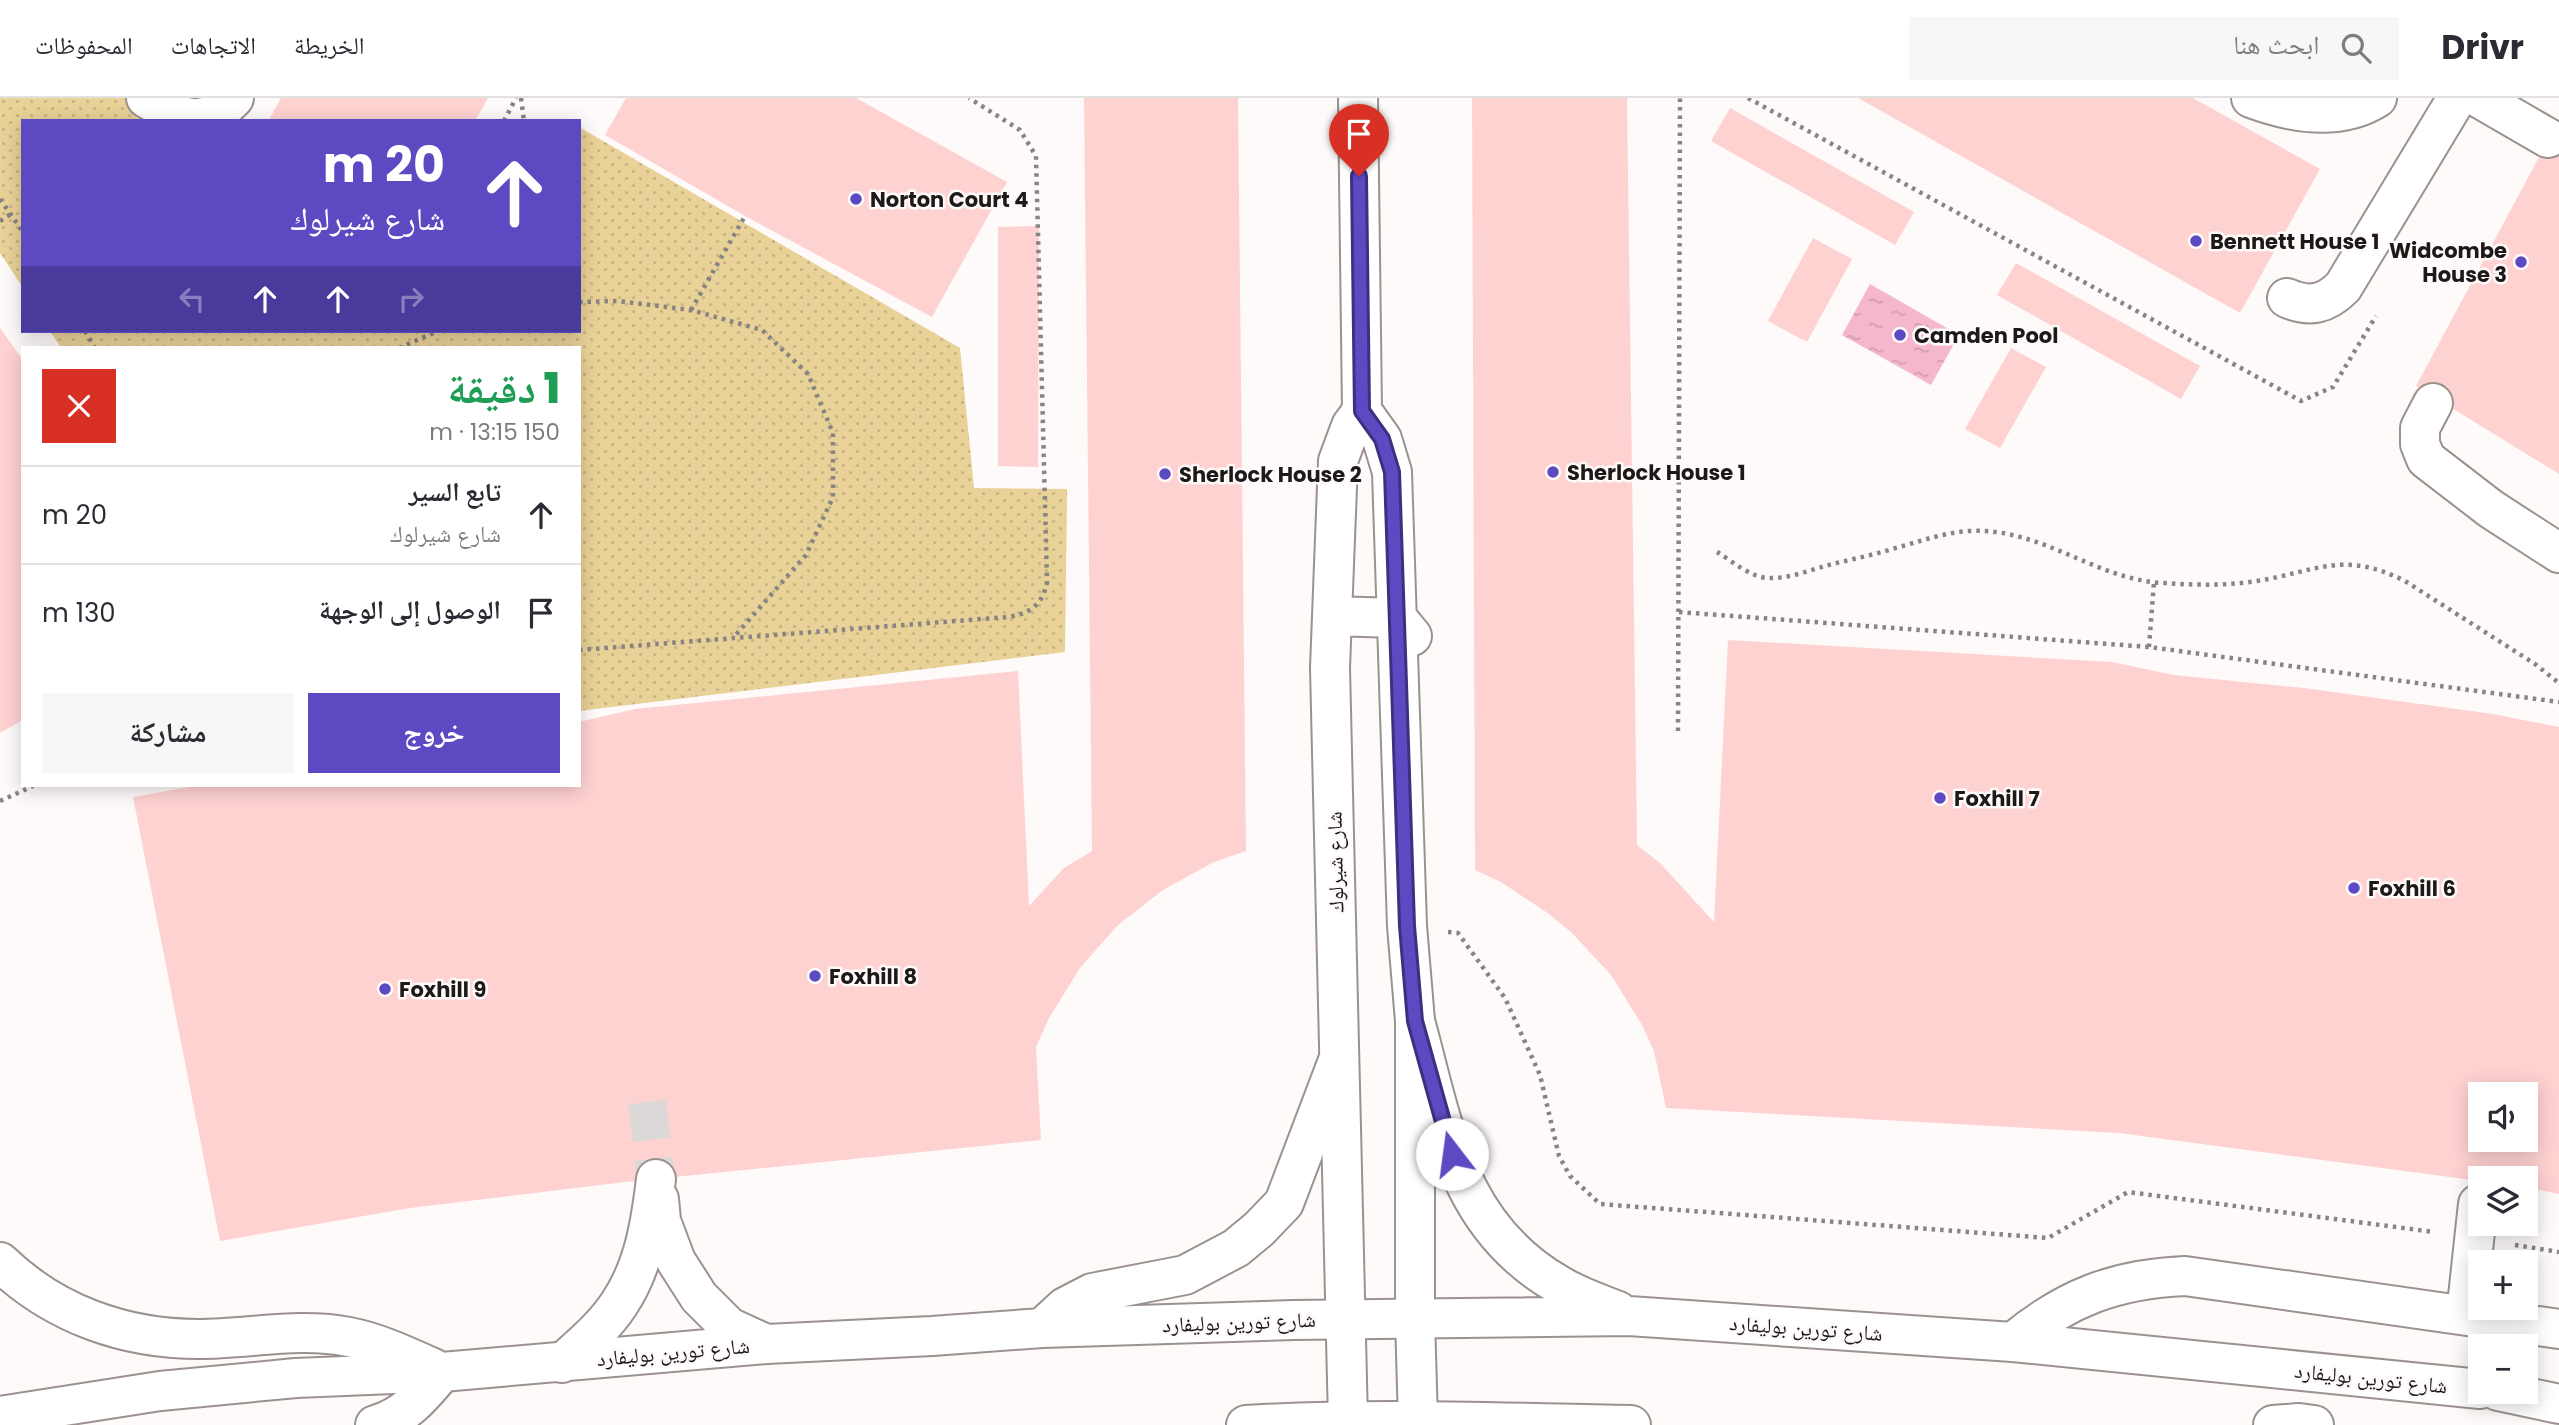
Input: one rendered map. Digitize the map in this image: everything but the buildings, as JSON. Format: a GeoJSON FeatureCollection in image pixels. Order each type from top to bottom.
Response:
{"type":"FeatureCollection","features":[{"type":"Feature","properties":{"kind":"main road"},"geometry":{"type":"LineString","coordinates":[[146,98],[187,119],[205,118],[221,111],[234,98]]}},
{"type":"Feature","properties":{"kind":"main road","name":"شارع شيرلوك"},"geometry":{"type":"LineString","coordinates":[[1348,1422],[1330,668],[1338,461],[1351,426],[1362,411],[1358,98]]}},
{"type":"Feature","properties":{"kind":"main road"},"geometry":{"type":"LineString","coordinates":[[2251,98],[2278,108],[2309,113],[2342,111],[2377,98]]}},
{"type":"Feature","properties":{"kind":"main road"},"geometry":{"type":"LineString","coordinates":[[2287,298],[2301,304],[2317,304],[2332,298],[2343,287],[2457,98]]}},
{"type":"Feature","properties":{"kind":"main road"},"geometry":{"type":"LineString","coordinates":[[2479,98],[2548,138]]}},
{"type":"Feature","properties":{"kind":"main road"},"geometry":{"type":"LineString","coordinates":[[2433,403],[2420,428],[2420,444],[2426,459],[2491,509],[2559,553]]}},
{"type":"Feature","properties":{"kind":"main road"},"geometry":{"type":"LineString","coordinates":[[1362,411],[1382,439],[1392,472],[1407,912],[1415,1021],[1415,1318],[1418,1422]]}},
{"type":"Feature","properties":{"kind":"main road"},"geometry":{"type":"LineString","coordinates":[[1332,616],[1397,618],[1411,635],[1420,653],[1424,675],[1429,848],[1407,912]]}},
{"type":"Feature","properties":{"kind":"main road"},"geometry":{"type":"LineString","coordinates":[[1415,1021],[1452,1154],[1466,1190],[1487,1222],[1520,1258],[1559,1286],[1629,1316]]}},
{"type":"Feature","properties":{"kind":"main road"},"geometry":{"type":"LineString","coordinates":[[1042,1328],[1065,1307],[1092,1293],[1185,1275],[1236,1248],[1259,1229],[1284,1203],[1339,1058]]}},
{"type":"Feature","properties":{"kind":"main road"},"geometry":{"type":"LineString","coordinates":[[562,1363],[594,1333],[620,1303],[639,1264],[651,1223],[656,1179],[661,1221],[676,1261],[699,1297],[729,1327],[766,1344]]}},
{"type":"Feature","properties":{"kind":"main road"},"geometry":{"type":"LineString","coordinates":[[2466,1314],[2474,1236]]}},
{"type":"Feature","properties":{"kind":"main road"},"geometry":{"type":"LineString","coordinates":[[0,1262],[29,1287],[81,1318],[138,1335],[198,1339],[300,1332],[348,1336],[393,1349],[442,1372],[420,1399],[403,1413],[375,1425]]}},
{"type":"Feature","properties":{"kind":"main road"},"geometry":{"type":"LineString","coordinates":[[2012,1342],[2064,1305],[2102,1289],[2153,1277],[2185,1276],[2559,1329]]}},
{"type":"Feature","properties":{"kind":"main road","name":"شارع تورين بوليفارد"},"geometry":{"type":"LineString","coordinates":[[0,1416],[160,1391],[296,1378],[442,1372],[766,1344],[1042,1328],[1415,1318],[1629,1316],[2012,1342],[2468,1388]]}},
{"type":"Feature","properties":{"kind":"main road"},"geometry":{"type":"LineString","coordinates":[[2538,1400],[2559,1404]]}},
{"type":"Feature","properties":{"kind":"main road"},"geometry":{"type":"LineString","coordinates":[[2504,1404],[2513,1425]]}},
{"type":"Feature","properties":{"kind":"main road"},"geometry":{"type":"LineString","coordinates":[[1246,1425],[1418,1422],[1631,1425]]}},
{"type":"Feature","properties":{"kind":"main road"},"geometry":{"type":"LineString","coordinates":[[2273,1425],[2314,1425]]}},
{"type":"Feature","properties":{"kind":"path"},"geometry":{"type":"LineString","coordinates":[[505,119],[519,98]]}},
{"type":"Feature","properties":{"kind":"path"},"geometry":{"type":"LineString","coordinates":[[519,98],[524,119]]}},
{"type":"Feature","properties":{"kind":"path"},"geometry":{"type":"LineString","coordinates":[[581,650],[1008,617],[1030,611],[1045,593],[1048,582],[1036,156],[1020,130],[969,98]]}},
{"type":"Feature","properties":{"kind":"path"},"geometry":{"type":"LineString","coordinates":[[1678,731],[1680,98]]}},
{"type":"Feature","properties":{"kind":"path"},"geometry":{"type":"LineString","coordinates":[[1748,98],[2301,401],[2333,387],[2382,307]]}},
{"type":"Feature","properties":{"kind":"path"},"geometry":{"type":"LineString","coordinates":[[0,199],[21,229]]}},
{"type":"Feature","properties":{"kind":"path"},"geometry":{"type":"LineString","coordinates":[[0,221],[11,214]]}},
{"type":"Feature","properties":{"kind":"path"},"geometry":{"type":"LineString","coordinates":[[691,310],[745,216]]}},
{"type":"Feature","properties":{"kind":"path"},"geometry":{"type":"LineString","coordinates":[[581,302],[618,300],[691,310],[762,330],[808,374],[833,433],[832,497],[806,555],[733,638]]}},
{"type":"Feature","properties":{"kind":"path"},"geometry":{"type":"LineString","coordinates":[[403,346],[433,333]]}},
{"type":"Feature","properties":{"kind":"path"},"geometry":{"type":"LineString","coordinates":[[1717,552],[1750,572],[1768,578],[1806,572],[1931,536],[1971,531],[2012,534],[2051,546],[2088,563],[2154,582],[2212,586],[2258,581],[2334,563],[2358,564],[2383,569],[2405,580],[2535,664],[2559,683]]}},
{"type":"Feature","properties":{"kind":"path"},"geometry":{"type":"LineString","coordinates":[[2149,647],[2154,582]]}},
{"type":"Feature","properties":{"kind":"path"},"geometry":{"type":"LineString","coordinates":[[1679,612],[2149,647],[2559,702]]}},
{"type":"Feature","properties":{"kind":"path"},"geometry":{"type":"LineString","coordinates":[[0,801],[31,787]]}},
{"type":"Feature","properties":{"kind":"path"},"geometry":{"type":"LineString","coordinates":[[1407,912],[1458,933],[1505,998],[1540,1075],[1559,1156],[1570,1176],[1600,1204],[2048,1238],[2127,1192],[2468,1220]]}},
{"type":"Feature","properties":{"kind":"path"},"geometry":{"type":"LineString","coordinates":[[2516,1236],[2559,1252]]}},
{"type":"Feature","properties":{"kind":"shaded area"},"geometry":{"type":"Polygon","coordinates":[[[0,98],[138,98],[173,119],[21,119],[21,285],[0,253],[0,98]]]}},
{"type":"Feature","properties":{"kind":"shaded area"},"geometry":{"type":"Polygon","coordinates":[[[581,128],[960,348],[974,488],[1067,489],[1065,652],[581,711],[581,346],[60,346],[51,333],[581,333],[581,128]]]}},
{"type":"Feature","properties":{"kind":"water","name":"Camden Pool"},"geometry":{"type":"Polygon","coordinates":[[[1870,284],[1959,335],[1931,385],[1842,335],[1870,284]]]}},
{"type":"Feature","properties":{"kind":"tunnel"},"geometry":{"type":"LineString","coordinates":[[647,1102],[656,1179]]}},
{"type":"Feature","properties":{"kind":"place","name":"Norton Court 4"},"geometry":{"type":"Point","coordinates":[856,199]}},
{"type":"Feature","properties":{"kind":"place","name":"Bennett House 1"},"geometry":{"type":"Point","coordinates":[2196,241]}},
{"type":"Feature","properties":{"kind":"place","name":"Widcombe House 3"},"geometry":{"type":"Point","coordinates":[2521,262]}},
{"type":"Feature","properties":{"kind":"place","name":"Camden Pool"},"geometry":{"type":"Point","coordinates":[1900,335]}},
{"type":"Feature","properties":{"kind":"place","name":"Sherlock House 1"},"geometry":{"type":"Point","coordinates":[1553,472]}},
{"type":"Feature","properties":{"kind":"place","name":"Sherlock House 2"},"geometry":{"type":"Point","coordinates":[1165,474]}},
{"type":"Feature","properties":{"kind":"place","name":"Foxhill 7"},"geometry":{"type":"Point","coordinates":[1940,798]}},
{"type":"Feature","properties":{"kind":"place","name":"Foxhill 6"},"geometry":{"type":"Point","coordinates":[2354,888]}},
{"type":"Feature","properties":{"kind":"place","name":"Foxhill 8"},"geometry":{"type":"Point","coordinates":[815,976]}},
{"type":"Feature","properties":{"kind":"place","name":"Foxhill 9"},"geometry":{"type":"Point","coordinates":[385,989]}},
{"type":"Feature","properties":{"kind":"route"},"geometry":{"type":"LineString","coordinates":[[1359,176],[1362,411],[1382,439],[1392,472],[1407,926],[1415,1021],[1452,1154]]}}]}
